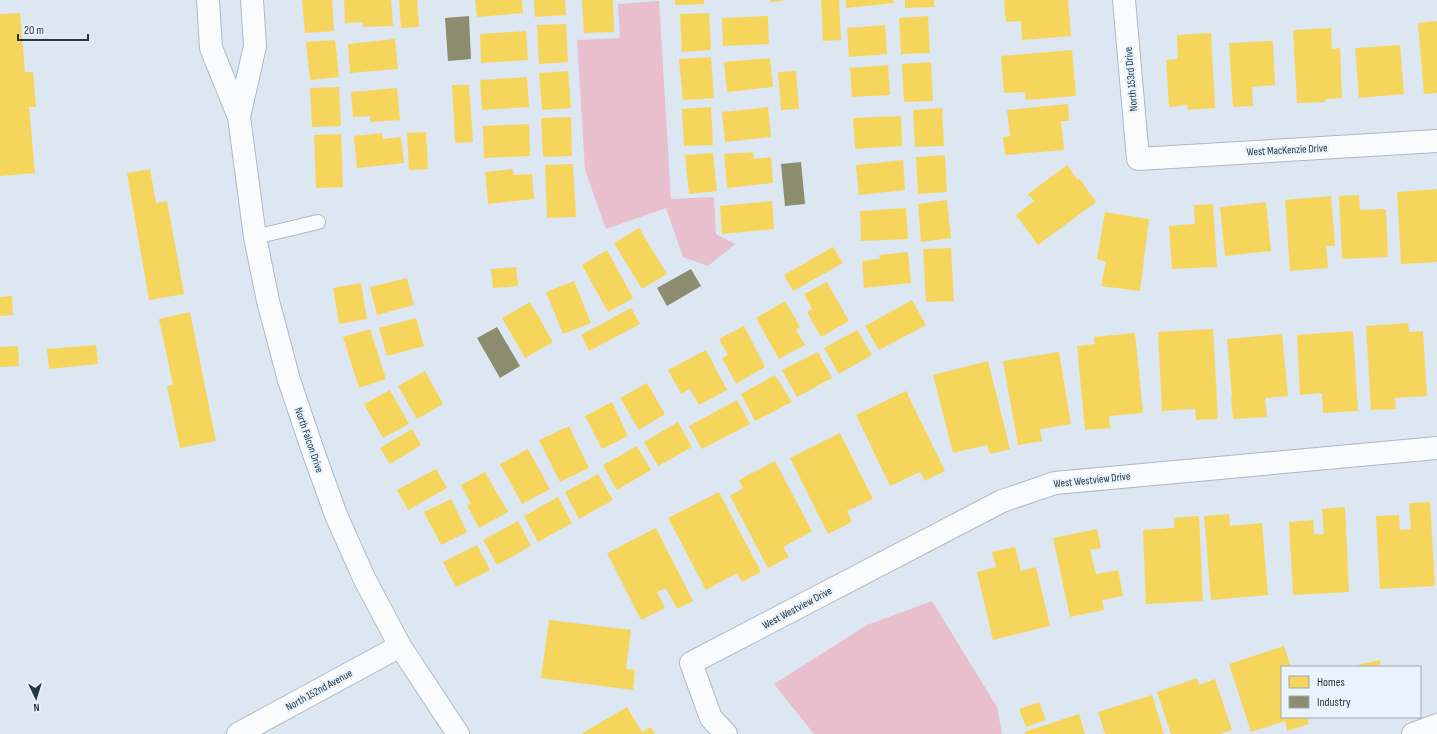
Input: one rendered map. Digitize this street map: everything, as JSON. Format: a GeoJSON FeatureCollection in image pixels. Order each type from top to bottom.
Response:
{"type":"FeatureCollection","features":[{"type":"Feature","properties":{"kind":"street","name":"North Falcon Drive"},"geometry":{"type":"LineString","coordinates":[[208,0],[211,48],[239,117],[255,237],[268,301],[289,380],[314,454],[336,514],[364,578],[400,646],[458,734]]}},
{"type":"Feature","properties":{"kind":"street","name":"North Falcon Drive"},"geometry":{"type":"LineString","coordinates":[[239,117],[255,46],[252,0]]}},
{"type":"Feature","properties":{"kind":"street","name":"North 153rd Drive"},"geometry":{"type":"LineString","coordinates":[[1124,0],[1138,159]]}},
{"type":"Feature","properties":{"kind":"street","name":"West MacKenzie Drive"},"geometry":{"type":"LineString","coordinates":[[1138,159],[1437,141]]}},
{"type":"Feature","properties":{"kind":"street","name":"West Westview Drive"},"geometry":{"type":"LineString","coordinates":[[726,734],[711,718],[691,663],[1002,500],[1055,483],[1437,448]]}},
{"type":"Feature","properties":{"kind":"street","name":"North 152nd Avenue"},"geometry":{"type":"LineString","coordinates":[[238,734],[400,646]]}},
{"type":"Feature","properties":{"kind":"street"},"geometry":{"type":"LineString","coordinates":[[1413,734],[1437,725]]}},
{"type":"Feature","properties":{"kind":"lane"},"geometry":{"type":"LineString","coordinates":[[255,237],[318,222]]}},
{"type":"Feature","properties":{"kind":"shaded area"},"geometry":{"type":"Polygon","coordinates":[[[659,1],[671,199],[714,197],[716,234],[735,244],[708,266],[683,257],[666,208],[606,229],[585,170],[577,40],[620,38],[618,4],[659,1]]]}},
{"type":"Feature","properties":{"kind":"shaded area"},"geometry":{"type":"Polygon","coordinates":[[[932,601],[997,707],[1002,734],[814,734],[774,684],[867,625],[932,601]]]}},
{"type":"Feature","properties":{"kind":"building: Homes"},"geometry":{"type":"Polygon","coordinates":[[[302,0],[332,0],[334,31],[305,33],[302,0]]]}},
{"type":"Feature","properties":{"kind":"building: Homes"},"geometry":{"type":"Polygon","coordinates":[[[344,0],[391,0],[393,26],[363,27],[363,22],[345,23],[344,0]]]}},
{"type":"Feature","properties":{"kind":"building: Homes"},"geometry":{"type":"Polygon","coordinates":[[[399,0],[417,0],[419,27],[401,28],[399,0]]]}},
{"type":"Feature","properties":{"kind":"building: Homes"},"geometry":{"type":"Polygon","coordinates":[[[475,0],[522,0],[523,13],[477,17],[475,0]]]}},
{"type":"Feature","properties":{"kind":"building: Homes"},"geometry":{"type":"Polygon","coordinates":[[[534,0],[565,0],[566,15],[535,17],[534,0]]]}},
{"type":"Feature","properties":{"kind":"building: Homes"},"geometry":{"type":"Polygon","coordinates":[[[582,0],[613,0],[614,32],[584,33],[582,0]]]}},
{"type":"Feature","properties":{"kind":"building: Homes"},"geometry":{"type":"Polygon","coordinates":[[[675,0],[704,0],[704,4],[675,5],[675,0]]]}},
{"type":"Feature","properties":{"kind":"building: Homes"},"geometry":{"type":"Polygon","coordinates":[[[770,0],[783,0],[783,1],[770,2],[770,0]]]}},
{"type":"Feature","properties":{"kind":"building: Homes"},"geometry":{"type":"Polygon","coordinates":[[[821,0],[839,0],[841,40],[823,41],[821,0]]]}},
{"type":"Feature","properties":{"kind":"building: Homes"},"geometry":{"type":"Polygon","coordinates":[[[846,0],[893,0],[894,3],[846,8],[846,0]]]}},
{"type":"Feature","properties":{"kind":"building: Homes"},"geometry":{"type":"Polygon","coordinates":[[[905,0],[934,0],[934,7],[905,8],[905,0]]]}},
{"type":"Feature","properties":{"kind":"building: Homes"},"geometry":{"type":"Polygon","coordinates":[[[1004,0],[1068,0],[1071,36],[1022,40],[1021,21],[1006,22],[1004,0]]]}},
{"type":"Feature","properties":{"kind":"building: Homes"},"geometry":{"type":"Polygon","coordinates":[[[20,13],[25,72],[33,72],[36,107],[29,107],[35,173],[0,176],[0,14],[20,13]]]}},
{"type":"Feature","properties":{"kind":"building: Homes"},"geometry":{"type":"Polygon","coordinates":[[[709,13],[711,50],[682,52],[680,14],[709,13]]]}},
{"type":"Feature","properties":{"kind":"building: Homes"},"geometry":{"type":"Polygon","coordinates":[[[768,16],[769,44],[723,46],[722,18],[768,16]]]}},
{"type":"Feature","properties":{"kind":"building: Homes"},"geometry":{"type":"Polygon","coordinates":[[[928,16],[930,53],[901,54],[899,18],[928,16]]]}},
{"type":"Feature","properties":{"kind":"building: Homes"},"geometry":{"type":"Polygon","coordinates":[[[1437,21],[1437,93],[1424,94],[1418,23],[1437,21]]]}},
{"type":"Feature","properties":{"kind":"building: Homes"},"geometry":{"type":"Polygon","coordinates":[[[566,24],[568,62],[539,64],[537,25],[566,24]]]}},
{"type":"Feature","properties":{"kind":"building: Homes"},"geometry":{"type":"Polygon","coordinates":[[[885,25],[887,54],[849,57],[847,28],[885,25]]]}},
{"type":"Feature","properties":{"kind":"building: Homes"},"geometry":{"type":"Polygon","coordinates":[[[1331,28],[1332,49],[1340,48],[1342,98],[1325,99],[1325,102],[1297,103],[1293,30],[1331,28]]]}},
{"type":"Feature","properties":{"kind":"building: Homes"},"geometry":{"type":"Polygon","coordinates":[[[526,31],[528,60],[481,63],[480,34],[526,31]]]}},
{"type":"Feature","properties":{"kind":"building: Homes"},"geometry":{"type":"Polygon","coordinates":[[[1211,33],[1215,108],[1188,110],[1187,105],[1169,107],[1166,60],[1178,59],[1177,35],[1211,33]]]}},
{"type":"Feature","properties":{"kind":"building: Homes"},"geometry":{"type":"Polygon","coordinates":[[[395,39],[398,69],[350,73],[348,44],[395,39]]]}},
{"type":"Feature","properties":{"kind":"building: Homes"},"geometry":{"type":"Polygon","coordinates":[[[335,40],[339,77],[310,80],[306,42],[335,40]]]}},
{"type":"Feature","properties":{"kind":"building: Homes"},"geometry":{"type":"Polygon","coordinates":[[[1273,41],[1275,85],[1252,87],[1253,106],[1233,107],[1229,43],[1273,41]]]}},
{"type":"Feature","properties":{"kind":"building: Homes"},"geometry":{"type":"Polygon","coordinates":[[[1400,45],[1404,94],[1359,98],[1355,48],[1400,45]]]}},
{"type":"Feature","properties":{"kind":"building: Homes"},"geometry":{"type":"Polygon","coordinates":[[[1072,50],[1076,96],[1026,100],[1025,92],[1004,93],[1001,56],[1072,50]]]}},
{"type":"Feature","properties":{"kind":"building: Homes"},"geometry":{"type":"Polygon","coordinates":[[[711,57],[714,98],[683,100],[679,59],[711,57]]]}},
{"type":"Feature","properties":{"kind":"building: Homes"},"geometry":{"type":"Polygon","coordinates":[[[770,58],[773,87],[727,92],[724,62],[770,58]]]}},
{"type":"Feature","properties":{"kind":"building: Homes"},"geometry":{"type":"Polygon","coordinates":[[[931,62],[933,101],[904,102],[902,64],[931,62]]]}},
{"type":"Feature","properties":{"kind":"building: Homes"},"geometry":{"type":"Polygon","coordinates":[[[888,65],[890,95],[852,97],[850,68],[888,65]]]}},
{"type":"Feature","properties":{"kind":"building: Homes"},"geometry":{"type":"Polygon","coordinates":[[[568,71],[571,108],[542,110],[539,73],[568,71]]]}},
{"type":"Feature","properties":{"kind":"building: Homes"},"geometry":{"type":"Polygon","coordinates":[[[796,71],[799,109],[781,110],[778,72],[796,71]]]}},
{"type":"Feature","properties":{"kind":"building: Homes"},"geometry":{"type":"Polygon","coordinates":[[[527,77],[529,107],[482,110],[480,80],[527,77]]]}},
{"type":"Feature","properties":{"kind":"building: Homes"},"geometry":{"type":"Polygon","coordinates":[[[452,85],[469,85],[473,142],[455,143],[452,85]]]}},
{"type":"Feature","properties":{"kind":"building: Homes"},"geometry":{"type":"Polygon","coordinates":[[[339,87],[341,126],[312,127],[310,88],[339,87]]]}},
{"type":"Feature","properties":{"kind":"building: Homes"},"geometry":{"type":"Polygon","coordinates":[[[397,88],[400,120],[370,122],[370,116],[353,117],[351,92],[397,88]]]}},
{"type":"Feature","properties":{"kind":"building: Homes"},"geometry":{"type":"Polygon","coordinates":[[[1068,104],[1069,121],[1061,121],[1064,150],[1005,155],[1003,137],[1010,136],[1007,110],[1068,104]]]}},
{"type":"Feature","properties":{"kind":"building: Homes"},"geometry":{"type":"Polygon","coordinates":[[[711,107],[713,145],[684,146],[682,109],[711,107]]]}},
{"type":"Feature","properties":{"kind":"building: Homes"},"geometry":{"type":"Polygon","coordinates":[[[768,107],[771,137],[725,142],[722,112],[768,107]]]}},
{"type":"Feature","properties":{"kind":"building: Homes"},"geometry":{"type":"Polygon","coordinates":[[[942,108],[944,146],[915,147],[913,110],[942,108]]]}},
{"type":"Feature","properties":{"kind":"building: Homes"},"geometry":{"type":"Polygon","coordinates":[[[901,116],[902,146],[855,149],[853,118],[901,116]]]}},
{"type":"Feature","properties":{"kind":"building: Homes"},"geometry":{"type":"Polygon","coordinates":[[[571,117],[572,156],[543,157],[541,118],[571,117]]]}},
{"type":"Feature","properties":{"kind":"building: Homes"},"geometry":{"type":"Polygon","coordinates":[[[529,124],[530,156],[484,158],[483,126],[529,124]]]}},
{"type":"Feature","properties":{"kind":"building: Homes"},"geometry":{"type":"Polygon","coordinates":[[[426,132],[428,169],[409,170],[407,133],[426,132]]]}},
{"type":"Feature","properties":{"kind":"building: Homes"},"geometry":{"type":"Polygon","coordinates":[[[382,133],[383,139],[401,137],[404,163],[357,168],[354,136],[382,133]]]}},
{"type":"Feature","properties":{"kind":"building: Homes"},"geometry":{"type":"Polygon","coordinates":[[[341,134],[343,187],[316,188],[314,135],[341,134]]]}},
{"type":"Feature","properties":{"kind":"building: Homes"},"geometry":{"type":"Polygon","coordinates":[[[753,152],[754,159],[771,157],[773,183],[727,188],[724,154],[753,152]]]}},
{"type":"Feature","properties":{"kind":"building: Homes"},"geometry":{"type":"Polygon","coordinates":[[[713,153],[717,191],[689,194],[685,155],[713,153]]]}},
{"type":"Feature","properties":{"kind":"building: Homes"},"geometry":{"type":"Polygon","coordinates":[[[945,155],[947,192],[918,194],[916,157],[945,155]]]}},
{"type":"Feature","properties":{"kind":"building: Homes"},"geometry":{"type":"Polygon","coordinates":[[[903,160],[905,190],[859,195],[856,165],[903,160]]]}},
{"type":"Feature","properties":{"kind":"building: Homes"},"geometry":{"type":"Polygon","coordinates":[[[573,164],[576,217],[547,218],[545,165],[573,164]]]}},
{"type":"Feature","properties":{"kind":"building: Homes"},"geometry":{"type":"Polygon","coordinates":[[[1067,165],[1078,180],[1080,179],[1096,202],[1038,245],[1016,215],[1034,201],[1028,194],[1067,165]]]}},
{"type":"Feature","properties":{"kind":"building: Homes"},"geometry":{"type":"Polygon","coordinates":[[[150,169],[156,203],[167,201],[184,294],[149,300],[127,173],[150,169]]]}},
{"type":"Feature","properties":{"kind":"building: Homes"},"geometry":{"type":"Polygon","coordinates":[[[513,169],[514,175],[532,174],[534,199],[488,204],[485,172],[513,169]]]}},
{"type":"Feature","properties":{"kind":"building: Homes"},"geometry":{"type":"Polygon","coordinates":[[[1437,189],[1437,262],[1401,264],[1397,192],[1437,189]]]}},
{"type":"Feature","properties":{"kind":"building: Homes"},"geometry":{"type":"Polygon","coordinates":[[[1359,195],[1360,210],[1386,209],[1388,257],[1342,259],[1339,196],[1359,195]]]}},
{"type":"Feature","properties":{"kind":"building: Homes"},"geometry":{"type":"Polygon","coordinates":[[[1331,196],[1335,246],[1326,246],[1328,268],[1290,271],[1285,200],[1331,196]]]}},
{"type":"Feature","properties":{"kind":"building: Homes"},"geometry":{"type":"Polygon","coordinates":[[[947,200],[951,238],[921,242],[918,204],[947,200]]]}},
{"type":"Feature","properties":{"kind":"building: Homes"},"geometry":{"type":"Polygon","coordinates":[[[772,201],[774,229],[722,234],[720,206],[772,201]]]}},
{"type":"Feature","properties":{"kind":"building: Homes"},"geometry":{"type":"Polygon","coordinates":[[[1266,202],[1271,251],[1225,256],[1220,207],[1266,202]]]}},
{"type":"Feature","properties":{"kind":"building: Homes"},"geometry":{"type":"Polygon","coordinates":[[[1213,204],[1217,267],[1172,269],[1169,226],[1195,224],[1194,205],[1213,204]]]}},
{"type":"Feature","properties":{"kind":"building: Homes"},"geometry":{"type":"Polygon","coordinates":[[[906,208],[908,239],[861,241],[860,211],[906,208]]]}},
{"type":"Feature","properties":{"kind":"building: Homes"},"geometry":{"type":"Polygon","coordinates":[[[1105,212],[1149,219],[1140,291],[1101,286],[1106,262],[1097,259],[1105,212]]]}},
{"type":"Feature","properties":{"kind":"building: Homes"},"geometry":{"type":"Polygon","coordinates":[[[639,228],[667,274],[642,289],[614,243],[639,228]]]}},
{"type":"Feature","properties":{"kind":"building: Homes"},"geometry":{"type":"Polygon","coordinates":[[[833,247],[843,263],[793,291],[784,275],[833,247]]]}},
{"type":"Feature","properties":{"kind":"building: Homes"},"geometry":{"type":"Polygon","coordinates":[[[951,248],[954,301],[926,302],[923,249],[951,248]]]}},
{"type":"Feature","properties":{"kind":"building: Homes"},"geometry":{"type":"Polygon","coordinates":[[[607,250],[633,298],[608,312],[582,265],[607,250]]]}},
{"type":"Feature","properties":{"kind":"building: Homes"},"geometry":{"type":"Polygon","coordinates":[[[908,252],[911,283],[864,288],[862,261],[880,259],[879,255],[908,252]]]}},
{"type":"Feature","properties":{"kind":"building: Homes"},"geometry":{"type":"Polygon","coordinates":[[[516,267],[518,286],[493,288],[491,269],[516,267]]]}},
{"type":"Feature","properties":{"kind":"building: Homes"},"geometry":{"type":"Polygon","coordinates":[[[407,278],[414,305],[377,315],[370,287],[407,278]]]}},
{"type":"Feature","properties":{"kind":"building: Homes"},"geometry":{"type":"Polygon","coordinates":[[[574,281],[591,323],[563,334],[546,292],[574,281]]]}},
{"type":"Feature","properties":{"kind":"building: Homes"},"geometry":{"type":"Polygon","coordinates":[[[827,282],[849,321],[821,337],[807,312],[812,309],[804,294],[827,282]]]}},
{"type":"Feature","properties":{"kind":"building: Homes"},"geometry":{"type":"Polygon","coordinates":[[[361,283],[367,319],[339,324],[333,288],[361,283]]]}},
{"type":"Feature","properties":{"kind":"building: Homes"},"geometry":{"type":"Polygon","coordinates":[[[12,296],[13,315],[0,316],[0,297],[12,296]]]}},
{"type":"Feature","properties":{"kind":"building: Homes"},"geometry":{"type":"Polygon","coordinates":[[[912,300],[926,325],[879,350],[865,326],[912,300]]]}},
{"type":"Feature","properties":{"kind":"building: Homes"},"geometry":{"type":"Polygon","coordinates":[[[785,301],[800,327],[796,330],[805,345],[779,359],[756,318],[785,301]]]}},
{"type":"Feature","properties":{"kind":"building: Homes"},"geometry":{"type":"Polygon","coordinates":[[[530,302],[553,342],[525,358],[502,318],[530,302]]]}},
{"type":"Feature","properties":{"kind":"building: Homes"},"geometry":{"type":"Polygon","coordinates":[[[631,308],[640,324],[589,351],[581,335],[631,308]]]}},
{"type":"Feature","properties":{"kind":"building: Homes"},"geometry":{"type":"Polygon","coordinates":[[[190,312],[216,441],[180,448],[167,386],[173,385],[159,319],[190,312]]]}},
{"type":"Feature","properties":{"kind":"building: Homes"},"geometry":{"type":"Polygon","coordinates":[[[416,318],[424,346],[387,356],[379,328],[416,318]]]}},
{"type":"Feature","properties":{"kind":"building: Homes"},"geometry":{"type":"Polygon","coordinates":[[[1408,323],[1409,332],[1423,331],[1427,396],[1395,398],[1396,409],[1371,410],[1366,326],[1408,323]]]}},
{"type":"Feature","properties":{"kind":"building: Homes"},"geometry":{"type":"Polygon","coordinates":[[[744,326],[765,367],[736,384],[722,358],[728,355],[719,339],[744,326]]]}},
{"type":"Feature","properties":{"kind":"building: Homes"},"geometry":{"type":"Polygon","coordinates":[[[370,329],[386,379],[359,388],[343,337],[370,329]]]}},
{"type":"Feature","properties":{"kind":"building: Homes"},"geometry":{"type":"Polygon","coordinates":[[[1213,329],[1218,419],[1196,420],[1195,409],[1162,411],[1158,332],[1213,329]]]}},
{"type":"Feature","properties":{"kind":"building: Homes"},"geometry":{"type":"Polygon","coordinates":[[[857,330],[872,355],[839,374],[824,348],[857,330]]]}},
{"type":"Feature","properties":{"kind":"building: Homes"},"geometry":{"type":"Polygon","coordinates":[[[1353,331],[1358,411],[1323,413],[1322,393],[1300,395],[1297,335],[1353,331]]]}},
{"type":"Feature","properties":{"kind":"building: Homes"},"geometry":{"type":"Polygon","coordinates":[[[1135,333],[1143,413],[1109,416],[1110,428],[1085,430],[1077,346],[1095,344],[1094,337],[1135,333]]]}},
{"type":"Feature","properties":{"kind":"building: Homes"},"geometry":{"type":"Polygon","coordinates":[[[1282,334],[1288,396],[1265,398],[1267,417],[1233,419],[1227,339],[1282,334]]]}},
{"type":"Feature","properties":{"kind":"building: Homes"},"geometry":{"type":"Polygon","coordinates":[[[96,345],[98,364],[49,369],[47,349],[96,345]]]}},
{"type":"Feature","properties":{"kind":"building: Homes"},"geometry":{"type":"Polygon","coordinates":[[[18,346],[19,366],[0,367],[0,347],[18,346]]]}},
{"type":"Feature","properties":{"kind":"building: Homes"},"geometry":{"type":"Polygon","coordinates":[[[706,350],[727,390],[699,405],[690,389],[681,394],[668,370],[706,350]]]}},
{"type":"Feature","properties":{"kind":"building: Homes"},"geometry":{"type":"Polygon","coordinates":[[[818,352],[832,378],[797,397],[782,370],[818,352]]]}},
{"type":"Feature","properties":{"kind":"building: Homes"},"geometry":{"type":"Polygon","coordinates":[[[1059,352],[1071,424],[1040,429],[1042,441],[1018,445],[1003,361],[1059,352]]]}},
{"type":"Feature","properties":{"kind":"building: Homes"},"geometry":{"type":"Polygon","coordinates":[[[988,361],[1010,449],[990,454],[987,445],[953,453],[933,375],[988,361]]]}},
{"type":"Feature","properties":{"kind":"building: Homes"},"geometry":{"type":"Polygon","coordinates":[[[425,371],[443,404],[417,419],[398,386],[425,371]]]}},
{"type":"Feature","properties":{"kind":"building: Homes"},"geometry":{"type":"Polygon","coordinates":[[[775,375],[792,402],[755,421],[741,394],[775,375]]]}},
{"type":"Feature","properties":{"kind":"building: Homes"},"geometry":{"type":"Polygon","coordinates":[[[647,383],[665,414],[639,430],[620,398],[647,383]]]}},
{"type":"Feature","properties":{"kind":"building: Homes"},"geometry":{"type":"Polygon","coordinates":[[[390,390],[409,424],[383,438],[364,404],[390,390]]]}},
{"type":"Feature","properties":{"kind":"building: Homes"},"geometry":{"type":"Polygon","coordinates":[[[906,391],[945,471],[925,481],[920,472],[890,486],[856,415],[906,391]]]}},
{"type":"Feature","properties":{"kind":"building: Homes"},"geometry":{"type":"Polygon","coordinates":[[[737,400],[750,424],[702,449],[689,426],[737,400]]]}},
{"type":"Feature","properties":{"kind":"building: Homes"},"geometry":{"type":"Polygon","coordinates":[[[612,402],[628,436],[602,449],[585,416],[612,402]]]}},
{"type":"Feature","properties":{"kind":"building: Homes"},"geometry":{"type":"Polygon","coordinates":[[[678,422],[692,447],[658,466],[644,442],[678,422]]]}},
{"type":"Feature","properties":{"kind":"building: Homes"},"geometry":{"type":"Polygon","coordinates":[[[569,426],[589,468],[560,482],[539,440],[569,426]]]}},
{"type":"Feature","properties":{"kind":"building: Homes"},"geometry":{"type":"Polygon","coordinates":[[[412,429],[421,445],[390,464],[380,448],[412,429]]]}},
{"type":"Feature","properties":{"kind":"building: Homes"},"geometry":{"type":"Polygon","coordinates":[[[840,433],[873,499],[847,511],[852,522],[828,534],[790,458],[840,433]]]}},
{"type":"Feature","properties":{"kind":"building: Homes"},"geometry":{"type":"Polygon","coordinates":[[[637,446],[651,470],[617,490],[603,465],[637,446]]]}},
{"type":"Feature","properties":{"kind":"building: Homes"},"geometry":{"type":"Polygon","coordinates":[[[528,449],[550,489],[522,504],[500,464],[528,449]]]}},
{"type":"Feature","properties":{"kind":"building: Homes"},"geometry":{"type":"Polygon","coordinates":[[[775,461],[812,531],[783,547],[789,557],[768,568],[730,496],[743,488],[739,480],[775,461]]]}},
{"type":"Feature","properties":{"kind":"building: Homes"},"geometry":{"type":"Polygon","coordinates":[[[436,469],[447,488],[408,510],[397,490],[436,469]]]}},
{"type":"Feature","properties":{"kind":"building: Homes"},"geometry":{"type":"Polygon","coordinates":[[[485,472],[508,512],[479,528],[467,505],[471,504],[461,485],[485,472]]]}},
{"type":"Feature","properties":{"kind":"building: Homes"},"geometry":{"type":"Polygon","coordinates":[[[598,474],[613,500],[579,519],[565,492],[598,474]]]}},
{"type":"Feature","properties":{"kind":"building: Homes"},"geometry":{"type":"Polygon","coordinates":[[[719,492],[761,572],[742,582],[737,573],[706,590],[668,518],[719,492]]]}},
{"type":"Feature","properties":{"kind":"building: Homes"},"geometry":{"type":"Polygon","coordinates":[[[558,497],[572,523],[538,542],[524,516],[558,497]]]}},
{"type":"Feature","properties":{"kind":"building: Homes"},"geometry":{"type":"Polygon","coordinates":[[[451,499],[467,532],[441,545],[424,512],[451,499]]]}},
{"type":"Feature","properties":{"kind":"building: Homes"},"geometry":{"type":"Polygon","coordinates":[[[1430,502],[1435,586],[1380,589],[1376,516],[1399,515],[1400,530],[1411,529],[1409,503],[1430,502]]]}},
{"type":"Feature","properties":{"kind":"building: Homes"},"geometry":{"type":"Polygon","coordinates":[[[1345,507],[1349,592],[1293,595],[1289,522],[1313,520],[1314,534],[1324,534],[1322,509],[1345,507]]]}},
{"type":"Feature","properties":{"kind":"building: Homes"},"geometry":{"type":"Polygon","coordinates":[[[1229,514],[1230,526],[1262,523],[1268,595],[1211,600],[1204,516],[1229,514]]]}},
{"type":"Feature","properties":{"kind":"building: Homes"},"geometry":{"type":"Polygon","coordinates":[[[1199,516],[1203,601],[1146,604],[1143,530],[1174,528],[1174,518],[1199,516]]]}},
{"type":"Feature","properties":{"kind":"building: Homes"},"geometry":{"type":"Polygon","coordinates":[[[518,521],[531,546],[497,565],[483,540],[518,521]]]}},
{"type":"Feature","properties":{"kind":"building: Homes"},"geometry":{"type":"Polygon","coordinates":[[[656,528],[693,601],[677,609],[666,588],[657,592],[665,608],[641,620],[607,553],[656,528]]]}},
{"type":"Feature","properties":{"kind":"building: Homes"},"geometry":{"type":"Polygon","coordinates":[[[1097,529],[1101,548],[1090,550],[1096,574],[1118,570],[1123,596],[1102,600],[1104,610],[1070,617],[1053,538],[1097,529]]]}},
{"type":"Feature","properties":{"kind":"building: Homes"},"geometry":{"type":"Polygon","coordinates":[[[477,545],[490,570],[456,587],[443,562],[477,545]]]}},
{"type":"Feature","properties":{"kind":"building: Homes"},"geometry":{"type":"Polygon","coordinates":[[[1015,547],[1021,571],[1036,567],[1050,626],[993,640],[977,572],[996,567],[992,552],[1015,547]]]}},
{"type":"Feature","properties":{"kind":"building: Homes"},"geometry":{"type":"Polygon","coordinates":[[[549,620],[631,630],[626,669],[635,670],[633,690],[541,678],[549,620]]]}},
{"type":"Feature","properties":{"kind":"building: Homes"},"geometry":{"type":"Polygon","coordinates":[[[1284,646],[1291,666],[1281,666],[1281,718],[1307,718],[1309,724],[1287,731],[1285,721],[1251,732],[1229,664],[1284,646]]]}},
{"type":"Feature","properties":{"kind":"building: Homes"},"geometry":{"type":"Polygon","coordinates":[[[1380,660],[1381,666],[1358,666],[1380,660]]]}},
{"type":"Feature","properties":{"kind":"building: Homes"},"geometry":{"type":"Polygon","coordinates":[[[1197,678],[1199,685],[1215,679],[1232,730],[1220,734],[1171,734],[1157,692],[1197,678]]]}},
{"type":"Feature","properties":{"kind":"building: Homes"},"geometry":{"type":"Polygon","coordinates":[[[1152,695],[1164,734],[1105,734],[1098,712],[1152,695]]]}},
{"type":"Feature","properties":{"kind":"building: Homes"},"geometry":{"type":"Polygon","coordinates":[[[1039,702],[1046,720],[1026,727],[1019,709],[1039,702]]]}},
{"type":"Feature","properties":{"kind":"building: Homes"},"geometry":{"type":"Polygon","coordinates":[[[627,707],[642,732],[651,727],[655,734],[581,734],[627,707]]]}},
{"type":"Feature","properties":{"kind":"building: Homes"},"geometry":{"type":"Polygon","coordinates":[[[1079,714],[1085,734],[1025,734],[1024,732],[1079,714]]]}},
{"type":"Feature","properties":{"kind":"building: Industry"},"geometry":{"type":"Polygon","coordinates":[[[469,16],[471,59],[448,61],[445,18],[469,16]]]}},
{"type":"Feature","properties":{"kind":"building: Industry"},"geometry":{"type":"Polygon","coordinates":[[[801,162],[805,204],[785,206],[781,164],[801,162]]]}},
{"type":"Feature","properties":{"kind":"building: Industry"},"geometry":{"type":"Polygon","coordinates":[[[691,269],[701,286],[667,306],[657,288],[691,269]]]}},
{"type":"Feature","properties":{"kind":"building: Industry"},"geometry":{"type":"Polygon","coordinates":[[[497,327],[520,366],[500,378],[477,338],[497,327]]]}}]}
